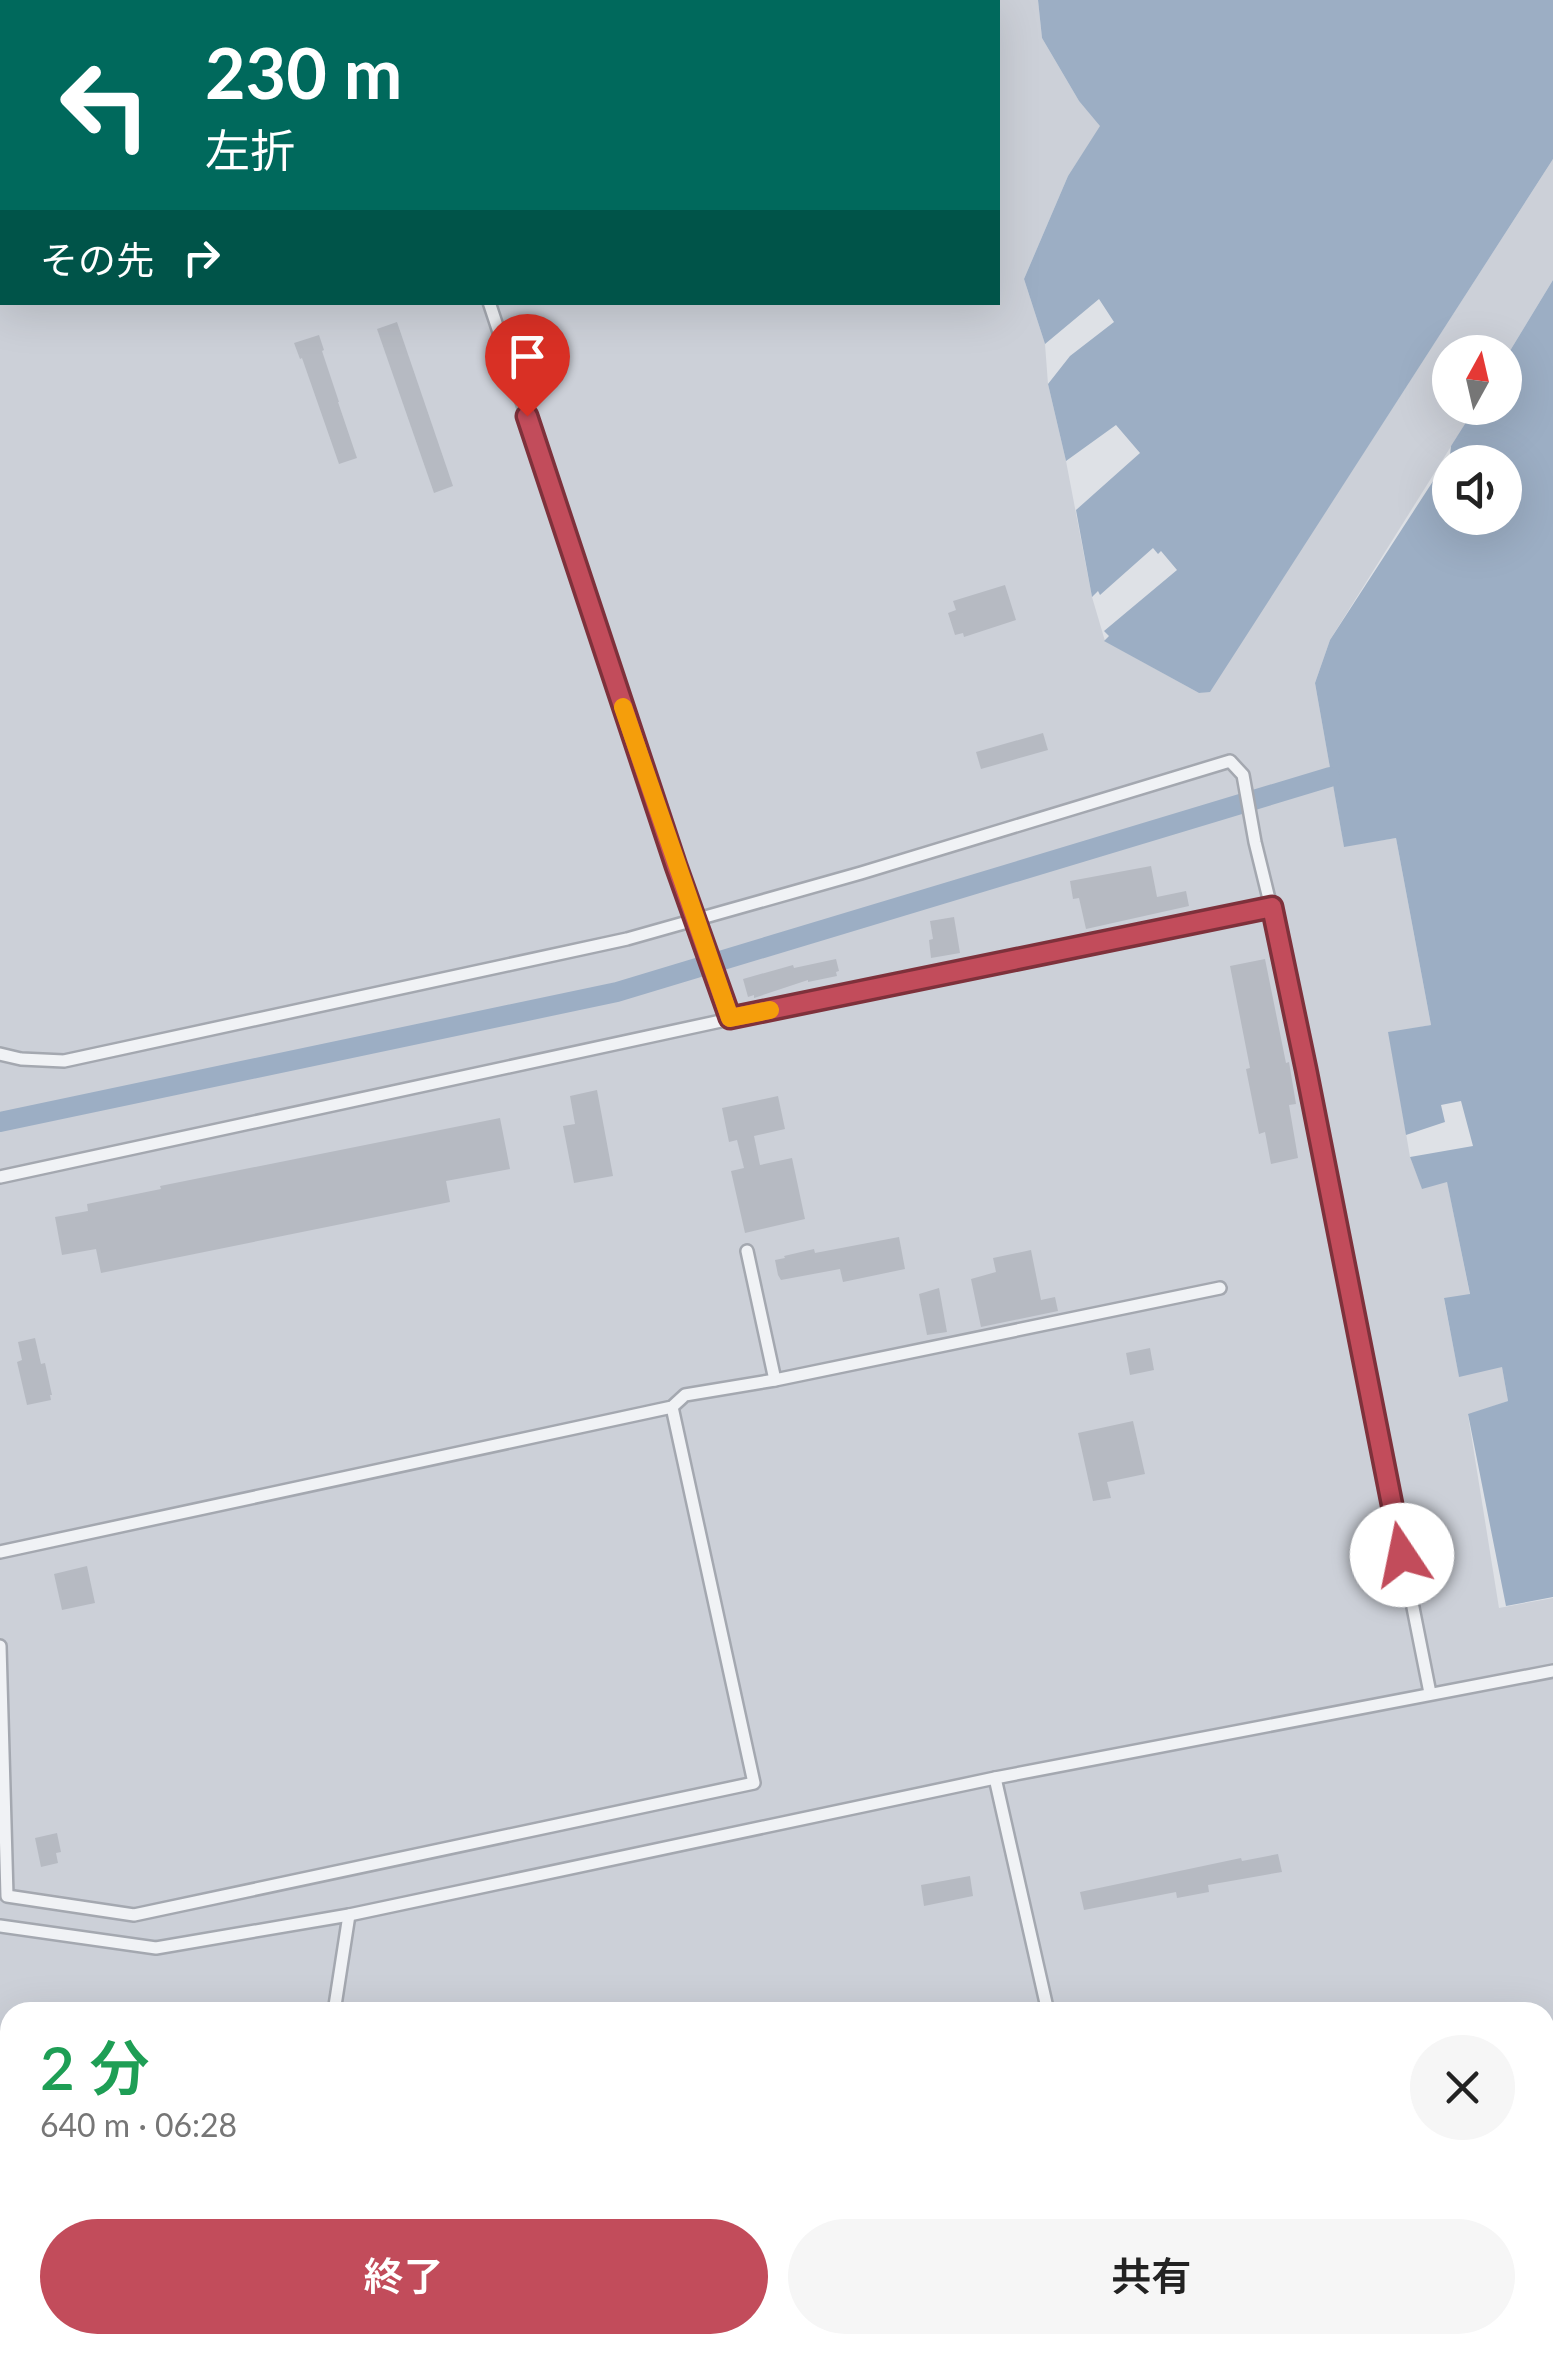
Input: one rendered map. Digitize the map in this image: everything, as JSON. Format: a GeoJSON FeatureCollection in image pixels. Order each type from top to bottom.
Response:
{"type":"FeatureCollection","features":[{"type":"Feature","properties":{"kind":"lane"},"geometry":{"type":"LineString","coordinates":[[490,305],[729,1016]]}},
{"type":"Feature","properties":{"kind":"lane"},"geometry":{"type":"LineString","coordinates":[[0,1054],[64,1062],[627,939],[1230,761],[1243,776],[1272,907],[1430,1693]]}},
{"type":"Feature","properties":{"kind":"lane"},"geometry":{"type":"LineString","coordinates":[[0,1177],[729,1016],[1272,907]]}},
{"type":"Feature","properties":{"kind":"lane"},"geometry":{"type":"LineString","coordinates":[[747,1251],[775,1380]]}},
{"type":"Feature","properties":{"kind":"lane"},"geometry":{"type":"LineString","coordinates":[[0,1552],[672,1407],[685,1395],[1220,1288]]}},
{"type":"Feature","properties":{"kind":"lane"},"geometry":{"type":"LineString","coordinates":[[0,1646],[7,1896],[134,1915],[754,1784],[672,1407]]}},
{"type":"Feature","properties":{"kind":"lane"},"geometry":{"type":"LineString","coordinates":[[0,1926],[156,1948],[349,1915],[994,1778],[1553,1671]]}},
{"type":"Feature","properties":{"kind":"lane"},"geometry":{"type":"LineString","coordinates":[[994,1778],[1046,2002]]}},
{"type":"Feature","properties":{"kind":"lane"},"geometry":{"type":"LineString","coordinates":[[336,2002],[349,1915]]}},
{"type":"Feature","properties":{"kind":"shaded area"},"geometry":{"type":"Polygon","coordinates":[[[1000,0],[1038,0],[1042,38],[1079,101],[1101,126],[1068,176],[1024,279],[1045,344],[1048,384],[1092,597],[1105,641],[1199,693],[1210,691],[1432,347],[1432,425],[1464,425],[1452,445],[1432,445],[1432,477],[1330,640],[1315,683],[1344,846],[1396,838],[1431,1025],[1389,1033],[1410,1157],[1422,1188],[1447,1181],[1470,1295],[1444,1299],[1459,1376],[1502,1366],[1508,1401],[1468,1415],[1499,1608],[1553,1598],[1553,2002],[0,2002],[0,305],[1000,305],[1000,0]]]}},
{"type":"Feature","properties":{"kind":"shaded area"},"geometry":{"type":"Polygon","coordinates":[[[1553,159],[1553,280],[1520,335],[1440,335],[1553,159]]]}},
{"type":"Feature","properties":{"kind":"water"},"geometry":{"type":"Polygon","coordinates":[[[1038,0],[1553,0],[1553,159],[1440,335],[1432,335],[1432,347],[1210,692],[1199,693],[1104,641],[1109,636],[1104,631],[1177,570],[1161,551],[1158,554],[1153,548],[1100,595],[1098,591],[1092,597],[1076,510],[1140,453],[1116,425],[1066,461],[1048,384],[1070,356],[1114,322],[1099,299],[1045,344],[1024,279],[1068,176],[1100,126],[1079,101],[1042,38],[1038,0]]]}},
{"type":"Feature","properties":{"kind":"water"},"geometry":{"type":"Polygon","coordinates":[[[1553,280],[1553,1597],[1506,1606],[1468,1414],[1508,1401],[1502,1367],[1459,1377],[1444,1298],[1470,1294],[1447,1182],[1422,1189],[1410,1157],[1473,1146],[1461,1101],[1441,1105],[1445,1122],[1406,1135],[1388,1032],[1431,1025],[1396,838],[1344,847],[1315,683],[1330,640],[1432,483],[1432,535],[1522,535],[1522,445],[1452,445],[1464,425],[1522,425],[1520,335],[1553,280]]]}},
{"type":"Feature","properties":{"kind":"building"},"geometry":{"type":"Polygon","coordinates":[[[397,322],[453,486],[434,493],[377,329],[397,322]]]}},
{"type":"Feature","properties":{"kind":"building"},"geometry":{"type":"Polygon","coordinates":[[[319,335],[357,458],[339,464],[294,343],[319,335]]]}},
{"type":"Feature","properties":{"kind":"building"},"geometry":{"type":"Polygon","coordinates":[[[1005,585],[1016,620],[964,637],[963,633],[955,635],[948,613],[956,610],[953,601],[1005,585]]]}},
{"type":"Feature","properties":{"kind":"building"},"geometry":{"type":"Polygon","coordinates":[[[1043,733],[1048,750],[981,769],[976,752],[1043,733]]]}},
{"type":"Feature","properties":{"kind":"building"},"geometry":{"type":"Polygon","coordinates":[[[1151,866],[1157,897],[1186,891],[1189,906],[1086,929],[1079,898],[1073,899],[1070,881],[1151,866]]]}},
{"type":"Feature","properties":{"kind":"building"},"geometry":{"type":"Polygon","coordinates":[[[954,917],[960,953],[931,958],[930,921],[954,917]]]}},
{"type":"Feature","properties":{"kind":"building"},"geometry":{"type":"Polygon","coordinates":[[[836,959],[837,976],[748,997],[743,979],[793,965],[794,968],[836,959]]]}},
{"type":"Feature","properties":{"kind":"building"},"geometry":{"type":"Polygon","coordinates":[[[1265,959],[1296,1104],[1289,1105],[1298,1158],[1271,1164],[1265,1132],[1259,1134],[1230,966],[1265,959]]]}},
{"type":"Feature","properties":{"kind":"building"},"geometry":{"type":"Polygon","coordinates":[[[597,1090],[613,1176],[574,1183],[563,1126],[575,1124],[570,1096],[597,1090]]]}},
{"type":"Feature","properties":{"kind":"building"},"geometry":{"type":"Polygon","coordinates":[[[778,1096],[785,1129],[754,1136],[760,1165],[792,1158],[805,1219],[745,1233],[731,1171],[744,1168],[737,1140],[729,1142],[722,1108],[778,1096]]]}},
{"type":"Feature","properties":{"kind":"building"},"geometry":{"type":"Polygon","coordinates":[[[500,1118],[510,1169],[446,1181],[450,1202],[101,1273],[96,1249],[62,1255],[55,1217],[88,1211],[87,1204],[500,1118]]]}},
{"type":"Feature","properties":{"kind":"building"},"geometry":{"type":"Polygon","coordinates":[[[899,1237],[905,1269],[843,1282],[840,1269],[781,1280],[778,1275],[775,1260],[784,1256],[899,1237]]]}},
{"type":"Feature","properties":{"kind":"building"},"geometry":{"type":"Polygon","coordinates":[[[1031,1250],[1041,1300],[1055,1297],[1058,1311],[981,1327],[971,1279],[996,1272],[993,1258],[1031,1250]]]}},
{"type":"Feature","properties":{"kind":"building"},"geometry":{"type":"Polygon","coordinates":[[[939,1288],[947,1332],[927,1335],[919,1294],[939,1288]]]}},
{"type":"Feature","properties":{"kind":"building"},"geometry":{"type":"Polygon","coordinates":[[[35,1338],[52,1395],[51,1400],[27,1405],[17,1362],[22,1360],[18,1342],[35,1338]]]}},
{"type":"Feature","properties":{"kind":"building"},"geometry":{"type":"Polygon","coordinates":[[[1150,1348],[1154,1370],[1130,1375],[1126,1353],[1150,1348]]]}},
{"type":"Feature","properties":{"kind":"building"},"geometry":{"type":"Polygon","coordinates":[[[1133,1421],[1145,1474],[1107,1482],[1111,1498],[1093,1501],[1078,1433],[1133,1421]]]}},
{"type":"Feature","properties":{"kind":"building"},"geometry":{"type":"Polygon","coordinates":[[[87,1566],[95,1603],[62,1610],[54,1574],[87,1566]]]}},
{"type":"Feature","properties":{"kind":"building"},"geometry":{"type":"Polygon","coordinates":[[[57,1833],[61,1852],[56,1853],[58,1863],[41,1867],[35,1838],[57,1833]]]}},
{"type":"Feature","properties":{"kind":"building"},"geometry":{"type":"Polygon","coordinates":[[[1278,1854],[1282,1872],[1208,1885],[1209,1892],[1177,1898],[1176,1892],[1084,1910],[1080,1892],[1241,1858],[1242,1861],[1278,1854]]]}},
{"type":"Feature","properties":{"kind":"building"},"geometry":{"type":"Polygon","coordinates":[[[970,1876],[973,1896],[924,1906],[921,1885],[970,1876]]]}},
{"type":"Feature","properties":{"kind":"waterway"},"geometry":{"type":"LineString","coordinates":[[0,1122],[617,992],[1330,777]]}},
{"type":"Feature","properties":{"kind":"slow traffic"},"geometry":{"type":"LineString","coordinates":[[623,707],[730,1018],[770,1010]]}},
{"type":"Feature","properties":{"kind":"route"},"geometry":{"type":"LineString","coordinates":[[527,416],[730,1018],[1272,907],[1402,1555]]}}]}
